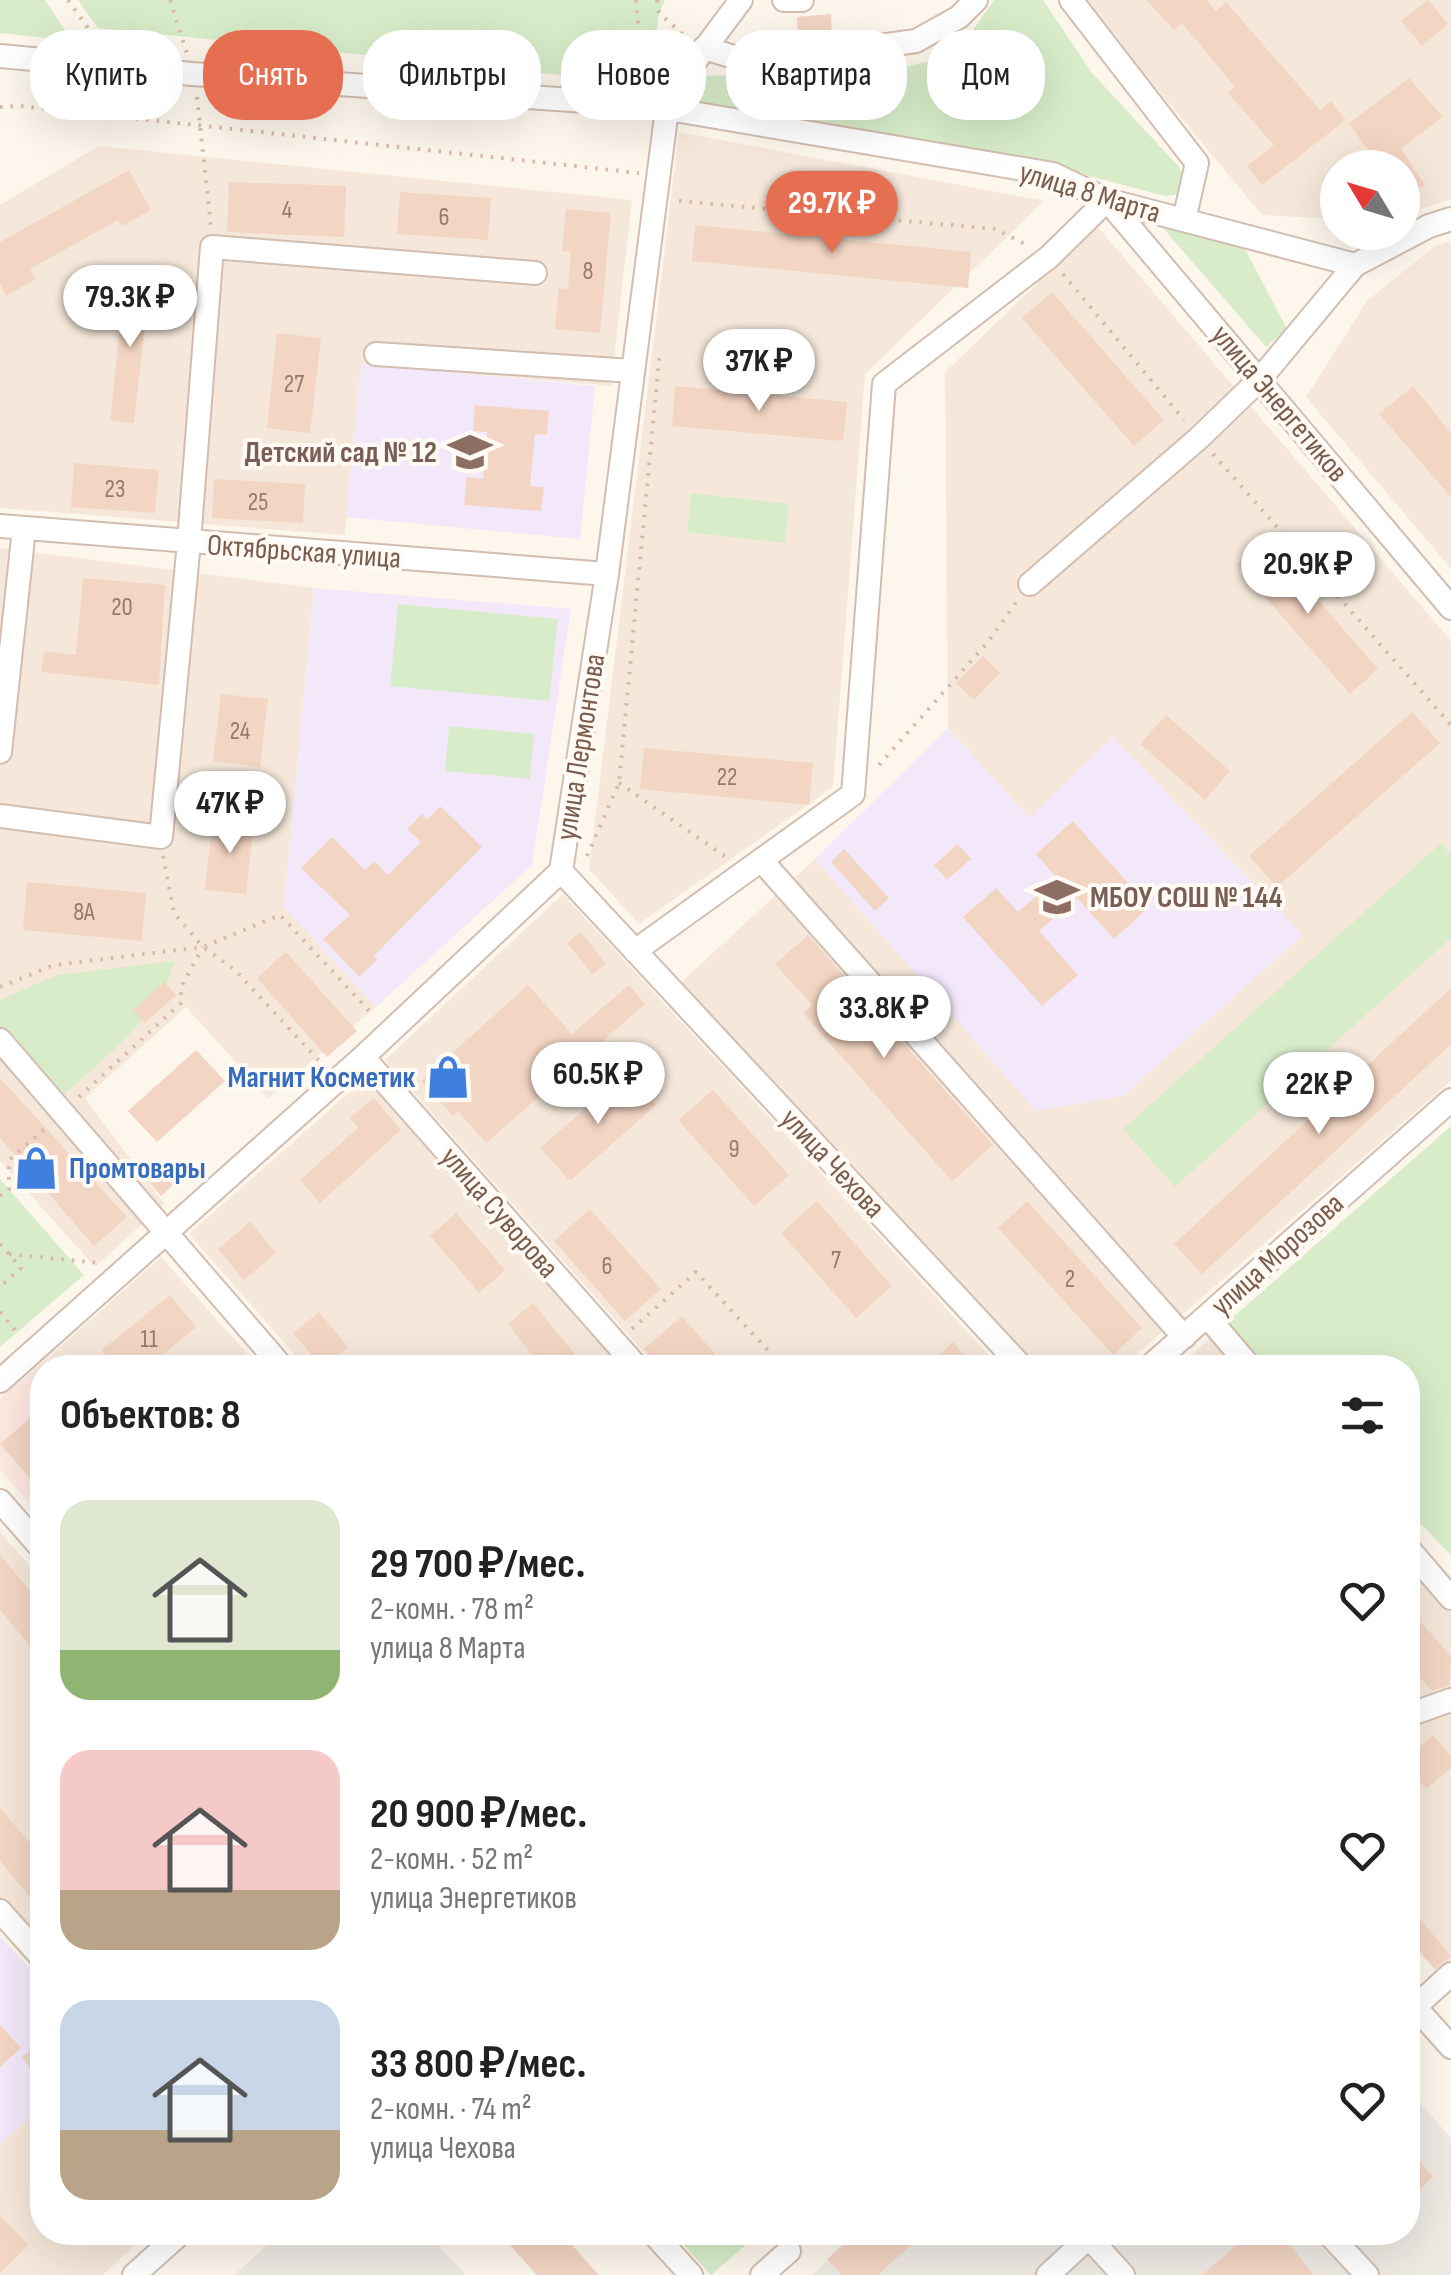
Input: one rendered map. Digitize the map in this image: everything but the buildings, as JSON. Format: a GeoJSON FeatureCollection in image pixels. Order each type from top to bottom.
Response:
{"type":"FeatureCollection","features":[{"type":"Feature","properties":{"kind":"street"},"geometry":{"type":"LineString","coordinates":[[706,45],[741,0]]}},
{"type":"Feature","properties":{"kind":"street"},"geometry":{"type":"LineString","coordinates":[[784,0],[802,0]]}},
{"type":"Feature","properties":{"kind":"street"},"geometry":{"type":"LineString","coordinates":[[706,49],[754,63],[916,41],[959,18],[976,0]]}},
{"type":"Feature","properties":{"kind":"street"},"geometry":{"type":"LineString","coordinates":[[1071,0],[1197,164],[1184,220]]}},
{"type":"Feature","properties":{"kind":"street","name":"улица 8 Марта"},"geometry":{"type":"LineString","coordinates":[[0,56],[561,99]]}},
{"type":"Feature","properties":{"kind":"street","name":"улица 8 Марта"},"geometry":{"type":"LineString","coordinates":[[706,115],[1052,174],[1106,200],[1355,265]]}},
{"type":"Feature","properties":{"kind":"street","name":"улица Лермонтова"},"geometry":{"type":"LineString","coordinates":[[0,1381],[571,871],[658,174],[656,120]]}},
{"type":"Feature","properties":{"kind":"street"},"geometry":{"type":"LineString","coordinates":[[635,950],[853,794],[884,384],[1049,257],[1106,200]]}},
{"type":"Feature","properties":{"kind":"street","name":"улица Энергетиков"},"geometry":{"type":"LineString","coordinates":[[1106,200],[1451,608]]}},
{"type":"Feature","properties":{"kind":"street"},"geometry":{"type":"LineString","coordinates":[[1030,584],[1198,438],[1260,378],[1355,265],[1429,226],[1451,219]]}},
{"type":"Feature","properties":{"kind":"street"},"geometry":{"type":"LineString","coordinates":[[0,816],[161,836],[212,247],[535,272]]}},
{"type":"Feature","properties":{"kind":"street"},"geometry":{"type":"LineString","coordinates":[[376,354],[633,371]]}},
{"type":"Feature","properties":{"kind":"street","name":"Октябрьская улица"},"geometry":{"type":"LineString","coordinates":[[0,526],[608,574]]}},
{"type":"Feature","properties":{"kind":"street"},"geometry":{"type":"LineString","coordinates":[[0,752],[24,529]]}},
{"type":"Feature","properties":{"kind":"street"},"geometry":{"type":"LineString","coordinates":[[754,865],[1184,1337]]}},
{"type":"Feature","properties":{"kind":"street","name":"улица Чехова"},"geometry":{"type":"LineString","coordinates":[[571,871],[635,950],[1011,1355]]}},
{"type":"Feature","properties":{"kind":"street"},"geometry":{"type":"LineString","coordinates":[[0,1040],[272,1355]]}},
{"type":"Feature","properties":{"kind":"street","name":"улица Суворова"},"geometry":{"type":"LineString","coordinates":[[363,1057],[627,1355]]}},
{"type":"Feature","properties":{"kind":"street","name":"улица Морозова"},"geometry":{"type":"LineString","coordinates":[[1163,1355],[1451,1100]]}},
{"type":"Feature","properties":{"kind":"street"},"geometry":{"type":"LineString","coordinates":[[1206,1316],[1240,1355]]}},
{"type":"Feature","properties":{"kind":"street"},"geometry":{"type":"LineString","coordinates":[[0,1501],[30,1535]]}},
{"type":"Feature","properties":{"kind":"street"},"geometry":{"type":"LineString","coordinates":[[1420,1562],[1451,1598]]}},
{"type":"Feature","properties":{"kind":"street"},"geometry":{"type":"LineString","coordinates":[[1420,1711],[1451,1700]]}},
{"type":"Feature","properties":{"kind":"street"},"geometry":{"type":"LineString","coordinates":[[0,1911],[30,1945]]}},
{"type":"Feature","properties":{"kind":"street"},"geometry":{"type":"LineString","coordinates":[[1420,1996],[1451,1974]]}},
{"type":"Feature","properties":{"kind":"street"},"geometry":{"type":"LineString","coordinates":[[1420,2012],[1451,2047]]}},
{"type":"Feature","properties":{"kind":"street"},"geometry":{"type":"LineString","coordinates":[[134,2275],[167,2245]]}},
{"type":"Feature","properties":{"kind":"street"},"geometry":{"type":"LineString","coordinates":[[664,2245],[691,2275]]}},
{"type":"Feature","properties":{"kind":"street"},"geometry":{"type":"LineString","coordinates":[[1048,2275],[1076,2245]]}},
{"type":"Feature","properties":{"kind":"street"},"geometry":{"type":"LineString","coordinates":[[1096,2245],[1124,2275]]}},
{"type":"Feature","properties":{"kind":"street"},"geometry":{"type":"LineString","coordinates":[[1339,2245],[1367,2275]]}},
{"type":"Feature","properties":{"kind":"street"},"geometry":{"type":"LineString","coordinates":[[762,2275],[789,2251]]}},
{"type":"Feature","properties":{"kind":"path"},"geometry":{"type":"LineString","coordinates":[[636,0],[642,30]]}},
{"type":"Feature","properties":{"kind":"path"},"geometry":{"type":"LineString","coordinates":[[657,0],[659,13],[678,30]]}},
{"type":"Feature","properties":{"kind":"path"},"geometry":{"type":"LineString","coordinates":[[0,107],[20,106],[658,174],[674,200],[996,229],[1049,257],[1198,438],[1451,725]]}},
{"type":"Feature","properties":{"kind":"path"},"geometry":{"type":"LineString","coordinates":[[202,125],[212,247]]}},
{"type":"Feature","properties":{"kind":"path"},"geometry":{"type":"LineString","coordinates":[[571,871],[619,784],[661,336]]}},
{"type":"Feature","properties":{"kind":"path"},"geometry":{"type":"LineString","coordinates":[[878,766],[987,643],[1030,584]]}},
{"type":"Feature","properties":{"kind":"path"},"geometry":{"type":"LineString","coordinates":[[619,784],[754,865]]}},
{"type":"Feature","properties":{"kind":"path"},"geometry":{"type":"LineString","coordinates":[[161,836],[165,878],[174,913],[202,947],[235,970],[336,1080]]}},
{"type":"Feature","properties":{"kind":"path"},"geometry":{"type":"LineString","coordinates":[[0,987],[54,964],[202,947],[280,915],[379,1021]]}},
{"type":"Feature","properties":{"kind":"path"},"geometry":{"type":"LineString","coordinates":[[0,1196],[9,1190],[10,1160],[181,1004],[180,987],[202,947]]}},
{"type":"Feature","properties":{"kind":"path"},"geometry":{"type":"LineString","coordinates":[[0,1244],[21,1268],[0,1287]]}},
{"type":"Feature","properties":{"kind":"path"},"geometry":{"type":"LineString","coordinates":[[9,1254],[109,1263],[94,1276]]}},
{"type":"Feature","properties":{"kind":"path"},"geometry":{"type":"LineString","coordinates":[[616,1343],[696,1272],[772,1355]]}},
{"type":"Feature","properties":{"kind":"path"},"geometry":{"type":"LineString","coordinates":[[0,1312],[17,1333]]}},
{"type":"Feature","properties":{"kind":"shaded area"},"geometry":{"type":"Polygon","coordinates":[[[1083,0],[1451,0],[1451,199],[1420,209],[1420,150],[1320,150],[1320,218],[1262,215],[1083,0]]]}},
{"type":"Feature","properties":{"kind":"shaded area"},"geometry":{"type":"Polygon","coordinates":[[[679,132],[1044,201],[865,374],[833,787],[639,924],[589,869],[679,132]]]}},
{"type":"Feature","properties":{"kind":"shaded area"},"geometry":{"type":"Polygon","coordinates":[[[99,146],[632,200],[611,386],[361,365],[345,535],[0,508],[0,205],[99,146]]]}},
{"type":"Feature","properties":{"kind":"shaded area"},"geometry":{"type":"Polygon","coordinates":[[[1097,226],[1451,641],[1451,1081],[1136,1355],[1029,1355],[678,985],[815,859],[1037,1111],[1112,738],[1029,818],[948,728],[945,372],[1097,226]]]}},
{"type":"Feature","properties":{"kind":"shaded area"},"geometry":{"type":"Polygon","coordinates":[[[1451,241],[1451,569],[1306,397],[1367,301],[1435,246],[1451,241]]]}},
{"type":"Feature","properties":{"kind":"shaded area","name":"Детский сад № 12"},"geometry":{"type":"Polygon","coordinates":[[[361,364],[595,386],[580,539],[346,517],[361,364]]]}},
{"type":"Feature","properties":{"kind":"shaded area"},"geometry":{"type":"Polygon","coordinates":[[[0,548],[314,588],[284,907],[376,1007],[268,1098],[186,1007],[85,1098],[164,1204],[95,1267],[0,1161],[0,548]]]}},
{"type":"Feature","properties":{"kind":"shaded area"},"geometry":{"type":"Polygon","coordinates":[[[314,588],[571,609],[532,865],[376,1007],[284,907],[314,588]]]}},
{"type":"Feature","properties":{"kind":"shaded area","name":"МБОУ СОШ № 144"},"geometry":{"type":"Polygon","coordinates":[[[948,728],[1029,818],[1113,737],[1303,935],[1123,1096],[1036,1111],[815,859],[948,728]]]}},
{"type":"Feature","properties":{"kind":"shaded area"},"geometry":{"type":"Polygon","coordinates":[[[563,894],[989,1355],[646,1355],[385,1060],[563,894]]]}},
{"type":"Feature","properties":{"kind":"shaded area"},"geometry":{"type":"Polygon","coordinates":[[[368,1076],[613,1355],[295,1355],[189,1234],[368,1076]]]}},
{"type":"Feature","properties":{"kind":"shaded area"},"geometry":{"type":"Polygon","coordinates":[[[161,1257],[248,1355],[53,1355],[161,1257]]]}},
{"type":"Feature","properties":{"kind":"shaded area"},"geometry":{"type":"Polygon","coordinates":[[[1211,1337],[1227,1355],[1192,1355],[1211,1337]]]}},
{"type":"Feature","properties":{"kind":"shaded area"},"geometry":{"type":"Polygon","coordinates":[[[30,1373],[30,1504],[0,1470],[0,1399],[30,1373]]]}},
{"type":"Feature","properties":{"kind":"shaded area"},"geometry":{"type":"Polygon","coordinates":[[[0,1532],[30,1566],[30,1934],[0,1900],[0,1532]]]}},
{"type":"Feature","properties":{"kind":"shaded area"},"geometry":{"type":"Polygon","coordinates":[[[1420,1561],[1451,1594],[1451,1959],[1437,1972],[1420,1954],[1420,1561]]]}},
{"type":"Feature","properties":{"kind":"shaded area"},"geometry":{"type":"Polygon","coordinates":[[[0,1937],[30,1969],[30,2117],[0,2144],[0,1937]]]}},
{"type":"Feature","properties":{"kind":"shaded area"},"geometry":{"type":"Polygon","coordinates":[[[1420,2103],[1451,2138],[1451,2275],[812,2275],[844,2245],[1420,2245],[1420,2103]]]}},
{"type":"Feature","properties":{"kind":"shaded area"},"geometry":{"type":"Polygon","coordinates":[[[30,2117],[30,2245],[135,2245],[103,2275],[0,2275],[0,2144],[30,2117]]]}},
{"type":"Feature","properties":{"kind":"shaded area"},"geometry":{"type":"Polygon","coordinates":[[[267,2245],[438,2245],[466,2275],[234,2275],[267,2245]]]}},
{"type":"Feature","properties":{"kind":"green space"},"geometry":{"type":"Polygon","coordinates":[[[0,0],[45,0],[65,30],[30,30],[30,36],[0,33],[0,0]]]}},
{"type":"Feature","properties":{"kind":"green space"},"geometry":{"type":"Polygon","coordinates":[[[78,0],[665,0],[657,30],[561,30],[561,75],[541,73],[541,30],[363,30],[363,55],[343,53],[343,30],[203,30],[203,39],[183,37],[183,30],[98,28],[78,0]]]}},
{"type":"Feature","properties":{"kind":"green space"},"geometry":{"type":"Polygon","coordinates":[[[994,0],[1043,0],[1092,73],[1179,167],[1184,176],[1183,188],[1165,196],[1037,162],[782,120],[907,120],[907,66],[927,62],[927,120],[1045,120],[1045,30],[973,30],[994,0]]]}},
{"type":"Feature","properties":{"kind":"green space"},"geometry":{"type":"Polygon","coordinates":[[[726,75],[726,111],[706,107],[706,76],[726,75]]]}},
{"type":"Feature","properties":{"kind":"green space"},"geometry":{"type":"Polygon","coordinates":[[[1157,221],[1244,247],[1287,329],[1266,347],[1157,221]]]}},
{"type":"Feature","properties":{"kind":"green space"},"geometry":{"type":"Polygon","coordinates":[[[691,493],[789,504],[785,543],[687,532],[691,493]]]}},
{"type":"Feature","properties":{"kind":"green space"},"geometry":{"type":"Polygon","coordinates":[[[398,604],[558,619],[549,701],[390,686],[398,604]]]}},
{"type":"Feature","properties":{"kind":"green space"},"geometry":{"type":"Polygon","coordinates":[[[449,726],[534,734],[530,779],[445,771],[449,726]]]}},
{"type":"Feature","properties":{"kind":"green space"},"geometry":{"type":"Polygon","coordinates":[[[1441,843],[1451,855],[1451,938],[1175,1187],[1123,1129],[1441,843]]]}},
{"type":"Feature","properties":{"kind":"green space"},"geometry":{"type":"Polygon","coordinates":[[[175,961],[167,982],[143,1019],[61,1098],[0,1026],[0,1000],[57,975],[175,961]]]}},
{"type":"Feature","properties":{"kind":"green space"},"geometry":{"type":"Polygon","coordinates":[[[1451,1126],[1451,1555],[1420,1523],[1420,1355],[1254,1355],[1224,1325],[1451,1126]]]}},
{"type":"Feature","properties":{"kind":"green space"},"geometry":{"type":"Polygon","coordinates":[[[0,1179],[84,1275],[0,1347],[0,1179]]]}},
{"type":"Feature","properties":{"kind":"green space"},"geometry":{"type":"Polygon","coordinates":[[[684,2245],[746,2245],[711,2275],[684,2245]]]}},
{"type":"Feature","properties":{"kind":"place","name":"Детский сад № 12"},"geometry":{"type":"Point","coordinates":[470,452]}},
{"type":"Feature","properties":{"kind":"place","name":"МБОУ СОШ № 144"},"geometry":{"type":"Point","coordinates":[1057,897]}},
{"type":"Feature","properties":{"kind":"place","name":"Магнит Косметик"},"geometry":{"type":"Point","coordinates":[448,1077]}},
{"type":"Feature","properties":{"kind":"place","name":"Промтовары"},"geometry":{"type":"Point","coordinates":[36,1168]}}]}
